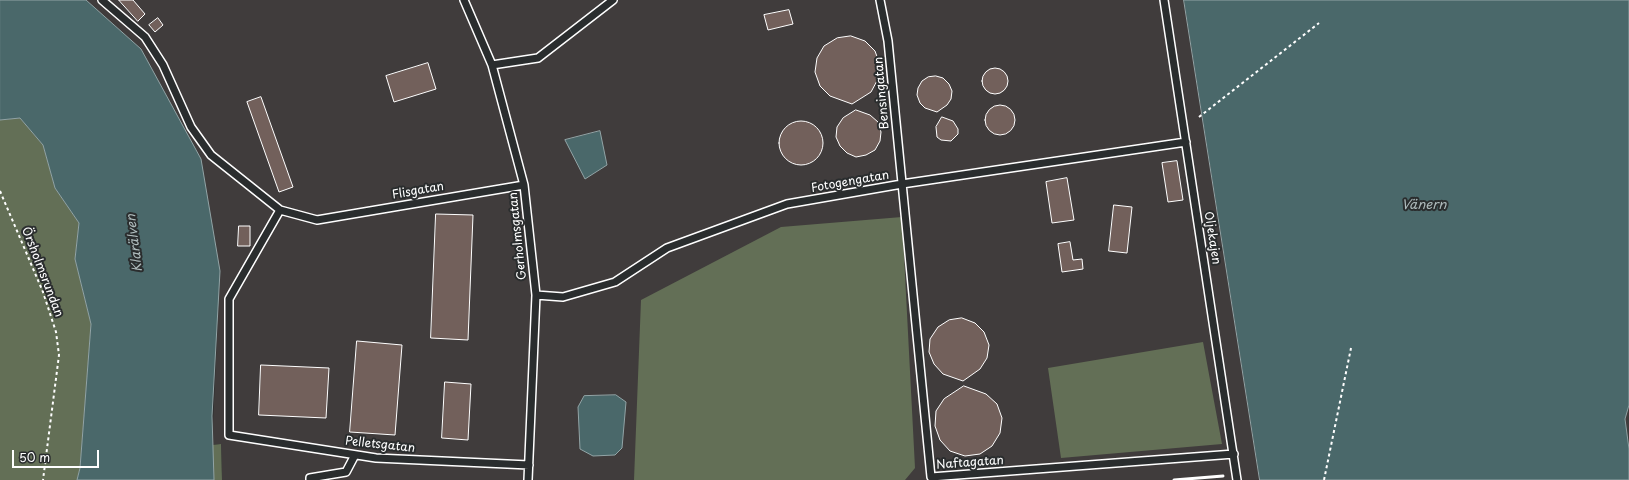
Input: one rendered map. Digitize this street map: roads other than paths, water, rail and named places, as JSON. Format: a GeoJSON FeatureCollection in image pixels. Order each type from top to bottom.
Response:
{"type":"FeatureCollection","features":[{"type":"Feature","properties":{"kind":"lane"},"geometry":{"type":"LineString","coordinates":[[102,0],[145,36],[163,65],[191,127],[210,155],[280,210]]}},
{"type":"Feature","properties":{"kind":"lane","name":"Gerholmsgatan"},"geometry":{"type":"LineString","coordinates":[[464,0],[492,65],[524,185],[536,295],[528,480]]}},
{"type":"Feature","properties":{"kind":"lane"},"geometry":{"type":"LineString","coordinates":[[492,65],[538,58],[613,0]]}},
{"type":"Feature","properties":{"kind":"lane","name":"Bensingatan"},"geometry":{"type":"LineString","coordinates":[[880,0],[888,41],[902,184]]}},
{"type":"Feature","properties":{"kind":"lane","name":"Oljekajen"},"geometry":{"type":"LineString","coordinates":[[1164,0],[1237,480]]}},
{"type":"Feature","properties":{"kind":"lane","name":"Fotogengatan"},"geometry":{"type":"LineString","coordinates":[[536,295],[563,297],[615,282],[667,248],[787,204],[902,184],[1186,142]]}},
{"type":"Feature","properties":{"kind":"lane","name":"Naftagatan"},"geometry":{"type":"LineString","coordinates":[[902,184],[930,477],[1234,454]]}},
{"type":"Feature","properties":{"kind":"lane","name":"Flisgatan"},"geometry":{"type":"LineString","coordinates":[[280,210],[317,220],[524,185]]}},
{"type":"Feature","properties":{"kind":"lane","name":"Pelletsgatan"},"geometry":{"type":"LineString","coordinates":[[280,210],[229,299],[229,435],[376,458],[529,465]]}},
{"type":"Feature","properties":{"kind":"lane"},"geometry":{"type":"LineString","coordinates":[[310,480],[310,478],[346,472],[356,455]]}},
{"type":"Feature","properties":{"kind":"water","name":"Klarälven"},"geometry":{"type":"Polygon","coordinates":[[[0,0],[86,0],[141,49],[201,159],[220,271],[212,416],[214,480],[77,480],[80,468],[91,324],[75,259],[79,223],[55,188],[43,145],[20,118],[0,120],[0,0]]]}},
{"type":"Feature","properties":{"kind":"water","name":"Vänern"},"geometry":{"type":"Polygon","coordinates":[[[1184,0],[1629,0],[1629,405],[1625,419],[1629,449],[1629,480],[1260,480],[1184,0]]]}},
{"type":"Feature","properties":{"kind":"water"},"geometry":{"type":"Polygon","coordinates":[[[600,131],[607,165],[585,179],[565,140],[600,131]]]}},
{"type":"Feature","properties":{"kind":"water"},"geometry":{"type":"Polygon","coordinates":[[[616,395],[626,402],[622,448],[615,455],[593,456],[580,449],[578,407],[584,396],[616,395]]]}},
{"type":"Feature","properties":{"kind":"railway"},"geometry":{"type":"LineString","coordinates":[[1174,480],[1223,476]]}}]}
